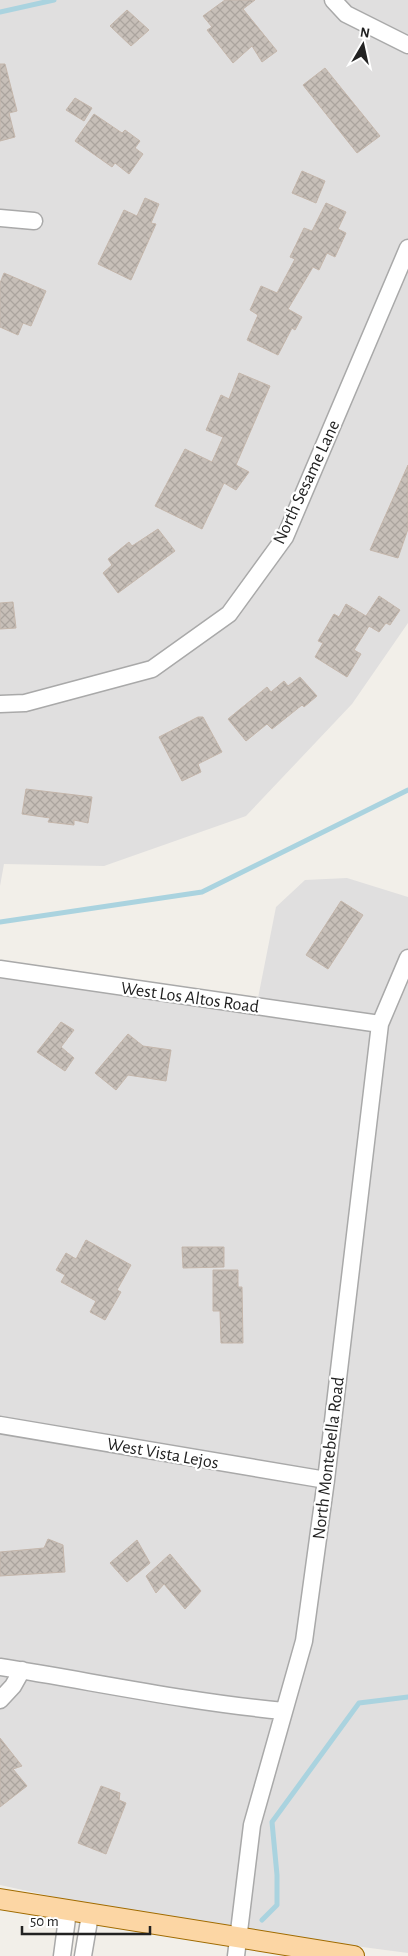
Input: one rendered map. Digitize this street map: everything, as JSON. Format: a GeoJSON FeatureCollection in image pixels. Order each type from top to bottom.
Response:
{"type":"FeatureCollection","features":[{"type":"Feature","properties":{"kind":"main road"},"geometry":{"type":"LineString","coordinates":[[0,1900],[90,1915],[237,1947],[354,1956]]}},
{"type":"Feature","properties":{"kind":"street"},"geometry":{"type":"LineString","coordinates":[[332,0],[346,14],[408,45]]}},
{"type":"Feature","properties":{"kind":"street"},"geometry":{"type":"LineString","coordinates":[[0,218],[34,221]]}},
{"type":"Feature","properties":{"kind":"street","name":"North Sesame Lane"},"geometry":{"type":"LineString","coordinates":[[0,704],[25,703],[152,669],[228,614],[285,537],[408,248]]}},
{"type":"Feature","properties":{"kind":"street","name":"North Montebella Road"},"geometry":{"type":"LineString","coordinates":[[237,1947],[252,1825],[304,1641],[326,1480],[380,1024],[408,958]]}},
{"type":"Feature","properties":{"kind":"street","name":"West Los Altos Road"},"geometry":{"type":"LineString","coordinates":[[0,970],[380,1024]]}},
{"type":"Feature","properties":{"kind":"street","name":"West Vista Lejos"},"geometry":{"type":"LineString","coordinates":[[0,1425],[326,1480]]}},
{"type":"Feature","properties":{"kind":"street"},"geometry":{"type":"LineString","coordinates":[[0,1667],[148,1694],[284,1711]]}},
{"type":"Feature","properties":{"kind":"street"},"geometry":{"type":"LineString","coordinates":[[0,1700],[13,1686],[22,1670]]}},
{"type":"Feature","properties":{"kind":"street"},"geometry":{"type":"LineString","coordinates":[[62,1956],[68,1911]]}},
{"type":"Feature","properties":{"kind":"street"},"geometry":{"type":"LineString","coordinates":[[83,1956],[90,1915]]}},
{"type":"Feature","properties":{"kind":"shaded area"},"geometry":{"type":"Polygon","coordinates":[[[0,0],[408,0],[408,623],[352,704],[246,816],[104,866],[4,864],[0,886],[0,0]]]}},
{"type":"Feature","properties":{"kind":"shaded area"},"geometry":{"type":"Polygon","coordinates":[[[347,878],[408,897],[408,1953],[165,1921],[0,1885],[0,964],[257,1003],[276,907],[305,880],[347,878]]]}},
{"type":"Feature","properties":{"kind":"building"},"geometry":{"type":"Polygon","coordinates":[[[225,0],[255,0],[243,9],[277,51],[262,62],[252,46],[233,63],[207,30],[212,27],[203,16],[225,0]]]}},
{"type":"Feature","properties":{"kind":"building"},"geometry":{"type":"Polygon","coordinates":[[[127,10],[149,30],[131,46],[110,26],[127,10]]]}},
{"type":"Feature","properties":{"kind":"building"},"geometry":{"type":"Polygon","coordinates":[[[0,64],[5,64],[17,111],[9,113],[15,137],[0,141],[0,64]]]}},
{"type":"Feature","properties":{"kind":"building"},"geometry":{"type":"Polygon","coordinates":[[[325,68],[380,136],[357,153],[303,85],[325,68]]]}},
{"type":"Feature","properties":{"kind":"building"},"geometry":{"type":"Polygon","coordinates":[[[75,98],[92,108],[84,121],[66,110],[75,98]]]}},
{"type":"Feature","properties":{"kind":"building"},"geometry":{"type":"Polygon","coordinates":[[[94,114],[122,133],[125,130],[140,141],[135,148],[143,154],[129,174],[115,163],[112,167],[75,141],[94,114]]]}},
{"type":"Feature","properties":{"kind":"building"},"geometry":{"type":"Polygon","coordinates":[[[302,171],[325,181],[316,203],[292,193],[302,171]]]}},
{"type":"Feature","properties":{"kind":"building"},"geometry":{"type":"Polygon","coordinates":[[[145,198],[159,204],[151,223],[156,224],[131,280],[98,264],[124,210],[137,216],[145,198]]]}},
{"type":"Feature","properties":{"kind":"building"},"geometry":{"type":"Polygon","coordinates":[[[326,203],[346,212],[338,229],[346,233],[335,257],[327,253],[319,270],[313,267],[288,309],[302,317],[295,330],[292,328],[278,355],[247,340],[258,315],[250,310],[261,286],[277,293],[295,259],[290,257],[304,228],[312,231],[326,203]]]}},
{"type":"Feature","properties":{"kind":"building"},"geometry":{"type":"Polygon","coordinates":[[[4,273],[46,291],[31,326],[23,323],[18,335],[0,327],[0,283],[4,273]]]}},
{"type":"Feature","properties":{"kind":"building"},"geometry":{"type":"Polygon","coordinates":[[[239,373],[270,386],[236,465],[249,472],[236,490],[224,483],[202,529],[155,506],[185,449],[212,462],[223,437],[206,430],[221,395],[229,399],[239,373]]]}},
{"type":"Feature","properties":{"kind":"building"},"geometry":{"type":"Polygon","coordinates":[[[408,465],[408,529],[398,558],[370,550],[408,465]]]}},
{"type":"Feature","properties":{"kind":"building"},"geometry":{"type":"Polygon","coordinates":[[[158,529],[175,551],[118,593],[103,573],[112,565],[108,559],[129,542],[132,546],[158,529]]]}},
{"type":"Feature","properties":{"kind":"building"},"geometry":{"type":"Polygon","coordinates":[[[379,596],[400,610],[390,625],[386,623],[379,632],[369,626],[354,650],[361,654],[347,677],[315,657],[323,643],[318,641],[334,614],[339,617],[346,604],[366,616],[379,596]]]}},
{"type":"Feature","properties":{"kind":"building"},"geometry":{"type":"Polygon","coordinates":[[[13,602],[16,628],[0,629],[0,603],[13,602]]]}},
{"type":"Feature","properties":{"kind":"building"},"geometry":{"type":"Polygon","coordinates":[[[300,677],[317,696],[304,707],[302,705],[272,729],[267,724],[246,741],[228,719],[267,687],[271,692],[284,681],[288,686],[300,677]]]}},
{"type":"Feature","properties":{"kind":"building"},"geometry":{"type":"Polygon","coordinates":[[[198,717],[203,717],[222,752],[198,764],[201,772],[182,781],[159,737],[198,717]]]}},
{"type":"Feature","properties":{"kind":"building"},"geometry":{"type":"Polygon","coordinates":[[[26,789],[92,797],[88,823],[74,820],[74,825],[48,822],[50,818],[22,814],[26,789]]]}},
{"type":"Feature","properties":{"kind":"building"},"geometry":{"type":"Polygon","coordinates":[[[341,901],[363,915],[328,969],[306,955],[341,901]]]}},
{"type":"Feature","properties":{"kind":"building"},"geometry":{"type":"Polygon","coordinates":[[[61,1022],[74,1030],[61,1047],[74,1058],[65,1071],[37,1052],[61,1022]]]}},
{"type":"Feature","properties":{"kind":"building"},"geometry":{"type":"Polygon","coordinates":[[[128,1034],[143,1046],[171,1050],[166,1081],[128,1075],[116,1090],[95,1073],[128,1034]]]}},
{"type":"Feature","properties":{"kind":"building"},"geometry":{"type":"Polygon","coordinates":[[[86,1240],[131,1265],[117,1290],[121,1292],[105,1320],[90,1312],[96,1301],[61,1282],[65,1275],[56,1270],[66,1253],[76,1259],[86,1240]]]}},
{"type":"Feature","properties":{"kind":"building"},"geometry":{"type":"Polygon","coordinates":[[[182,1247],[224,1247],[224,1267],[183,1268],[182,1247]]]}},
{"type":"Feature","properties":{"kind":"building"},"geometry":{"type":"Polygon","coordinates":[[[213,1270],[238,1270],[238,1287],[242,1287],[243,1343],[221,1343],[220,1311],[213,1311],[213,1270]]]}},
{"type":"Feature","properties":{"kind":"building"},"geometry":{"type":"Polygon","coordinates":[[[48,1539],[63,1545],[65,1572],[0,1576],[0,1552],[44,1548],[48,1539]]]}},
{"type":"Feature","properties":{"kind":"building"},"geometry":{"type":"Polygon","coordinates":[[[137,1540],[150,1563],[127,1582],[110,1563],[137,1540]]]}},
{"type":"Feature","properties":{"kind":"building"},"geometry":{"type":"Polygon","coordinates":[[[170,1554],[201,1591],[185,1609],[164,1584],[156,1593],[146,1576],[170,1554]]]}},
{"type":"Feature","properties":{"kind":"building"},"geometry":{"type":"Polygon","coordinates":[[[0,1738],[22,1766],[13,1769],[27,1786],[0,1807],[0,1738]]]}},
{"type":"Feature","properties":{"kind":"building"},"geometry":{"type":"Polygon","coordinates":[[[101,1786],[120,1793],[119,1800],[126,1803],[106,1854],[78,1843],[101,1786]]]}},
{"type":"Feature","properties":{"kind":"waterway"},"geometry":{"type":"LineString","coordinates":[[0,12],[54,0]]}},
{"type":"Feature","properties":{"kind":"waterway"},"geometry":{"type":"LineString","coordinates":[[0,922],[202,892],[408,790]]}},
{"type":"Feature","properties":{"kind":"waterway"},"geometry":{"type":"LineString","coordinates":[[262,1920],[277,1905],[277,1875],[272,1822],[359,1703],[408,1697]]}}]}
